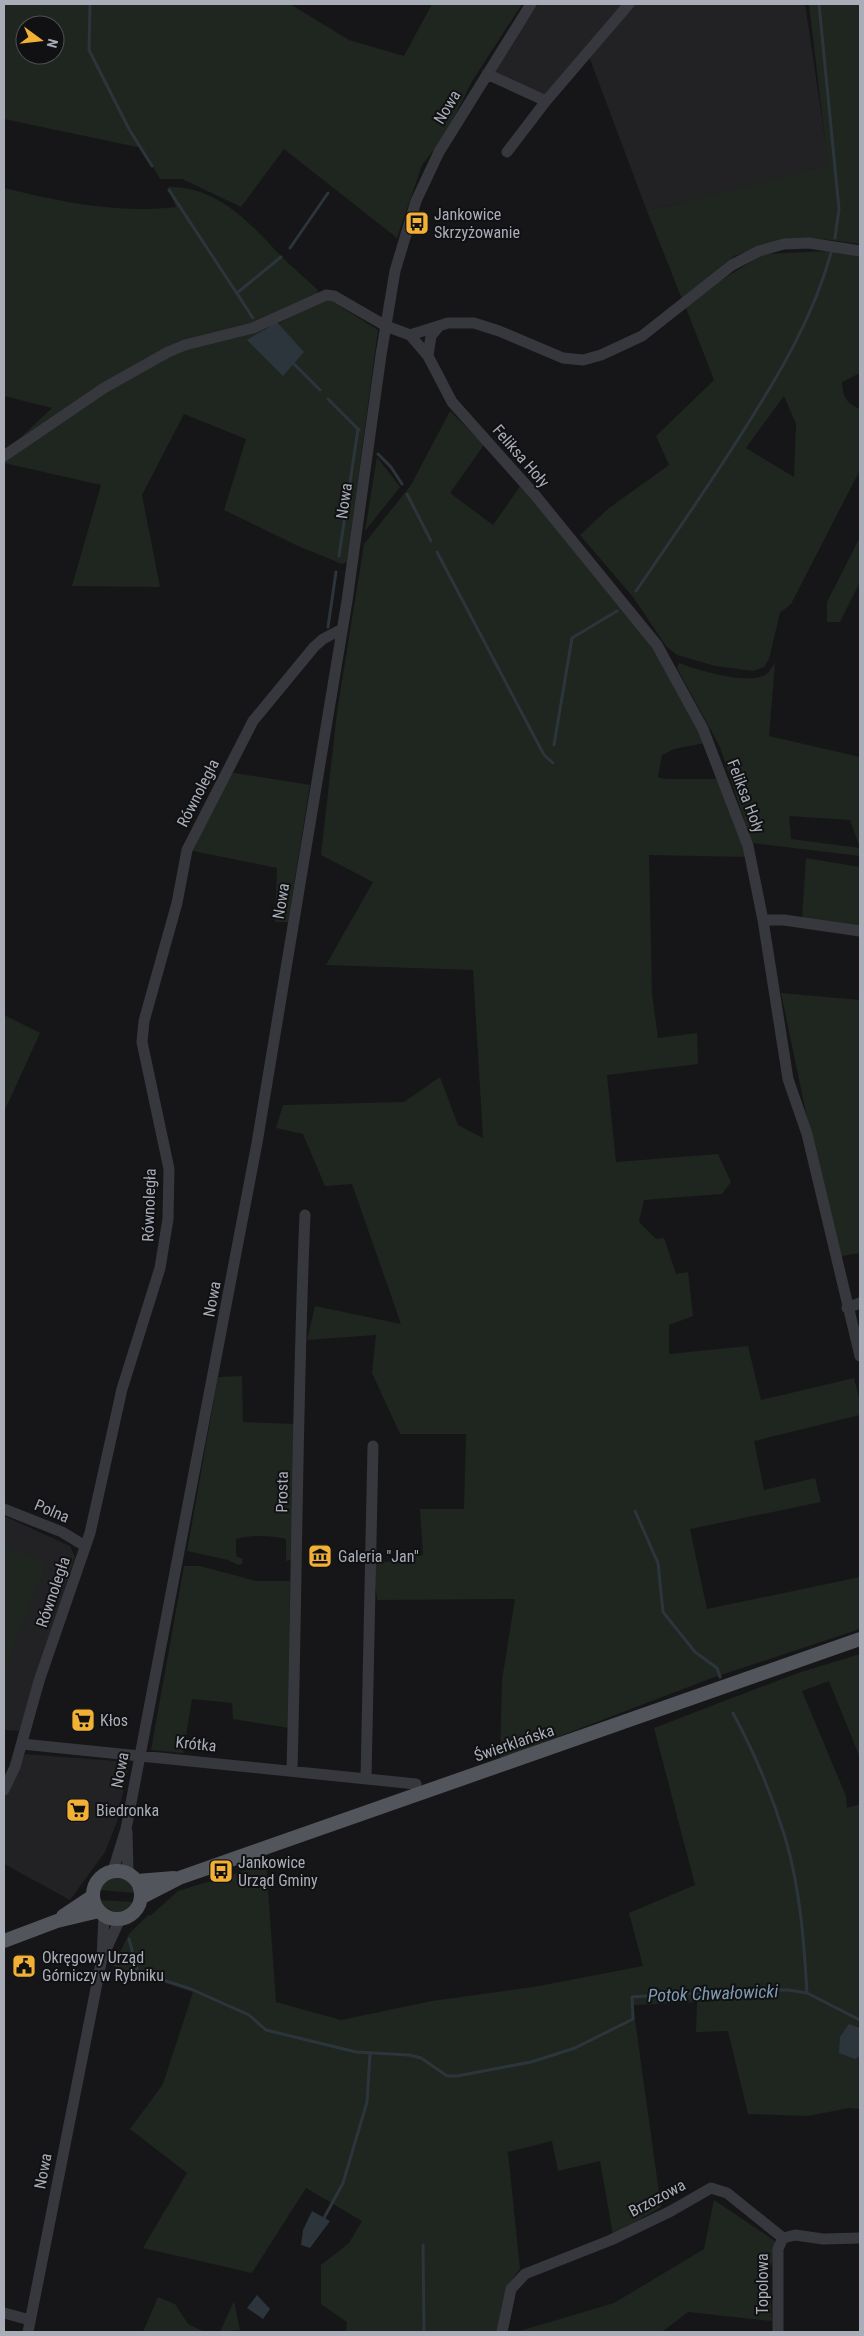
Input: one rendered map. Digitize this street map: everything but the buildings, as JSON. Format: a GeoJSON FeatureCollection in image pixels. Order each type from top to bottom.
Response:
{"type":"FeatureCollection","features":[{"type":"Feature","properties":{"kind":"main road","name":"Świerklańska"},"geometry":{"type":"LineString","coordinates":[[142,1897],[179,1878],[860,1639]]}},
{"type":"Feature","properties":{"kind":"main road"},"geometry":{"type":"LineString","coordinates":[[4,1941],[57,1921],[102,1913],[120,1919],[128,1917],[136,1910],[142,1897],[133,1877],[113,1871],[102,1875],[97,1881],[93,1896],[57,1921]]}},
{"type":"Feature","properties":{"kind":"main road","name":"Świerklańska"},"geometry":{"type":"LineString","coordinates":[[133,1877],[179,1878]]}},
{"type":"Feature","properties":{"kind":"main road"},"geometry":{"type":"LineString","coordinates":[[93,1896],[102,1913]]}},
{"type":"Feature","properties":{"kind":"street","name":"Nowa"},"geometry":{"type":"LineString","coordinates":[[113,1871],[126,1829],[256,1152],[342,629],[386,326],[402,243],[416,201],[439,152],[531,4]]}},
{"type":"Feature","properties":{"kind":"street"},"geometry":{"type":"LineString","coordinates":[[507,152],[546,101],[629,4]]}},
{"type":"Feature","properties":{"kind":"street"},"geometry":{"type":"LineString","coordinates":[[487,74],[546,101]]}},
{"type":"Feature","properties":{"kind":"street"},"geometry":{"type":"LineString","coordinates":[[4,456],[104,388],[160,356],[185,345],[253,328],[319,297],[334,296],[386,326],[410,335],[448,323],[474,323],[499,330],[563,358],[583,360],[601,355],[642,336],[732,265],[759,251],[784,244],[809,243],[860,251]]}},
{"type":"Feature","properties":{"kind":"street"},"geometry":{"type":"LineString","coordinates":[[428,356],[431,336],[439,326]]}},
{"type":"Feature","properties":{"kind":"street","name":"Feliksa Hoły"},"geometry":{"type":"LineString","coordinates":[[410,335],[428,356],[452,402],[534,495],[657,645],[703,729],[748,846],[763,920],[788,1079],[807,1134],[860,1356]]}},
{"type":"Feature","properties":{"kind":"street","name":"Równoległa"},"geometry":{"type":"LineString","coordinates":[[6,1786],[22,1744],[39,1681],[85,1546],[99,1494],[122,1389],[154,1293],[164,1245],[168,1219],[169,1170],[143,1035],[144,1021],[177,903],[187,850],[253,721],[314,647],[323,639],[342,629]]}},
{"type":"Feature","properties":{"kind":"street"},"geometry":{"type":"LineString","coordinates":[[763,920],[784,920],[860,931]]}},
{"type":"Feature","properties":{"kind":"street","name":"Prosta"},"geometry":{"type":"LineString","coordinates":[[292,1770],[299,1366],[305,1216]]}},
{"type":"Feature","properties":{"kind":"street"},"geometry":{"type":"LineString","coordinates":[[847,1308],[860,1304]]}},
{"type":"Feature","properties":{"kind":"street"},"geometry":{"type":"LineString","coordinates":[[366,1778],[373,1446]]}},
{"type":"Feature","properties":{"kind":"street","name":"Polna"},"geometry":{"type":"LineString","coordinates":[[4,1509],[62,1532],[85,1546]]}},
{"type":"Feature","properties":{"kind":"street","name":"Krótka"},"geometry":{"type":"LineString","coordinates":[[22,1744],[416,1784]]}},
{"type":"Feature","properties":{"kind":"street","name":"Nowa"},"geometry":{"type":"LineString","coordinates":[[126,1829],[133,1877]]}},
{"type":"Feature","properties":{"kind":"street","name":"Nowa"},"geometry":{"type":"LineString","coordinates":[[28,2332],[102,1958],[102,1913]]}},
{"type":"Feature","properties":{"kind":"street","name":"Nowa"},"geometry":{"type":"LineString","coordinates":[[102,1958],[120,1919]]}},
{"type":"Feature","properties":{"kind":"street","name":"Brzozowa"},"geometry":{"type":"LineString","coordinates":[[502,2332],[511,2289],[525,2274],[611,2240],[671,2211],[711,2188],[726,2193],[783,2238]]}},
{"type":"Feature","properties":{"kind":"street"},"geometry":{"type":"LineString","coordinates":[[783,2238],[795,2235],[823,2239],[860,2238]]}},
{"type":"Feature","properties":{"kind":"street","name":"Topolowa"},"geometry":{"type":"LineString","coordinates":[[778,2332],[778,2249],[783,2238]]}},
{"type":"Feature","properties":{"kind":"street"},"geometry":{"type":"LineString","coordinates":[[4,2313],[30,2320]]}},
{"type":"Feature","properties":{"kind":"shaded area"},"geometry":{"type":"Polygon","coordinates":[[[4,4],[290,4],[349,40],[404,56],[432,4],[522,4],[471,83],[446,134],[422,165],[397,238],[284,149],[241,207],[182,179],[160,179],[142,148],[4,119],[4,4]]]}},
{"type":"Feature","properties":{"kind":"shaded area"},"geometry":{"type":"Polygon","coordinates":[[[538,4],[805,4],[829,165],[647,211],[587,51],[546,101],[488,79],[538,4]]]}},
{"type":"Feature","properties":{"kind":"shaded area"},"geometry":{"type":"Polygon","coordinates":[[[809,4],[860,4],[860,244],[814,238],[754,249],[734,256],[682,299],[647,211],[828,165],[809,4]]]}},
{"type":"Feature","properties":{"kind":"shaded area"},"geometry":{"type":"Polygon","coordinates":[[[168,187],[186,188],[202,193],[217,199],[231,208],[318,290],[316,295],[258,322],[264,331],[327,298],[378,330],[347,562],[342,564],[298,546],[224,510],[246,439],[184,414],[142,495],[160,587],[72,586],[101,485],[4,463],[4,449],[20,438],[52,408],[4,396],[4,188],[68,202],[111,208],[154,209],[176,207],[168,187]]]}},
{"type":"Feature","properties":{"kind":"shaded area"},"geometry":{"type":"Polygon","coordinates":[[[831,251],[860,255],[860,373],[842,382],[846,399],[860,409],[860,470],[791,604],[780,613],[769,659],[764,667],[753,671],[715,666],[677,655],[666,646],[633,597],[580,535],[609,508],[669,465],[656,436],[714,380],[686,308],[703,291],[764,254],[831,251]],[[784,396],[746,448],[794,477],[796,424],[784,396]]]}},
{"type":"Feature","properties":{"kind":"shaded area"},"geometry":{"type":"Polygon","coordinates":[[[277,322],[304,352],[283,376],[247,340],[277,322]]]}},
{"type":"Feature","properties":{"kind":"shaded area"},"geometry":{"type":"Polygon","coordinates":[[[450,411],[484,445],[450,493],[493,525],[521,485],[655,646],[705,743],[674,749],[662,755],[658,777],[666,779],[720,779],[746,857],[649,855],[652,994],[658,1038],[697,1033],[698,1064],[607,1075],[616,1162],[718,1154],[731,1182],[722,1194],[644,1200],[639,1222],[656,1239],[664,1238],[676,1274],[688,1272],[693,1316],[669,1325],[669,1354],[748,1346],[761,1400],[854,1378],[860,1402],[860,1415],[754,1441],[764,1490],[815,1478],[821,1502],[690,1529],[707,1609],[860,1577],[860,1629],[712,1678],[500,1759],[502,1680],[515,1599],[377,1600],[373,1564],[423,1555],[420,1509],[464,1509],[466,1434],[400,1434],[372,1373],[376,1335],[307,1340],[315,1306],[401,1324],[352,1184],[325,1186],[303,1134],[276,1128],[283,1105],[404,1102],[440,1077],[458,1125],[483,1138],[473,970],[326,965],[373,882],[321,855],[337,712],[364,544],[411,485],[450,411]]]}},
{"type":"Feature","properties":{"kind":"shaded area"},"geometry":{"type":"Polygon","coordinates":[[[377,457],[400,487],[365,531],[377,457]]]}},
{"type":"Feature","properties":{"kind":"shaded area"},"geometry":{"type":"Polygon","coordinates":[[[860,537],[860,582],[840,622],[827,622],[827,602],[860,537]]]}},
{"type":"Feature","properties":{"kind":"shaded area"},"geometry":{"type":"Polygon","coordinates":[[[679,663],[722,675],[757,678],[765,675],[775,663],[769,736],[860,757],[860,848],[860,856],[752,843],[720,747],[677,668],[679,663]],[[789,816],[791,839],[860,848],[850,820],[789,816]]]}},
{"type":"Feature","properties":{"kind":"shaded area"},"geometry":{"type":"Polygon","coordinates":[[[228,772],[310,785],[288,922],[275,922],[277,868],[193,851],[228,772]]]}},
{"type":"Feature","properties":{"kind":"shaded area"},"geometry":{"type":"Polygon","coordinates":[[[806,858],[860,867],[860,927],[802,918],[806,858]]]}},
{"type":"Feature","properties":{"kind":"shaded area"},"geometry":{"type":"Polygon","coordinates":[[[781,993],[860,1000],[860,1253],[836,1257],[781,993]]]}},
{"type":"Feature","properties":{"kind":"shaded area"},"geometry":{"type":"Polygon","coordinates":[[[4,1015],[40,1033],[4,1112],[4,1015]]]}},
{"type":"Feature","properties":{"kind":"shaded area"},"geometry":{"type":"Polygon","coordinates":[[[242,1376],[243,1422],[295,1424],[291,1560],[286,1561],[286,1539],[267,1536],[236,1539],[236,1556],[243,1559],[242,1564],[238,1565],[228,1560],[187,1551],[218,1377],[242,1376]]]}},
{"type":"Feature","properties":{"kind":"shaded area"},"geometry":{"type":"Polygon","coordinates":[[[4,1516],[70,1546],[75,1557],[20,1731],[5,1730],[4,1734],[4,1516]]]}},
{"type":"Feature","properties":{"kind":"shaded area"},"geometry":{"type":"Polygon","coordinates":[[[4,1547],[46,1563],[7,1666],[4,1665],[4,1547]]]}},
{"type":"Feature","properties":{"kind":"shaded area"},"geometry":{"type":"Polygon","coordinates":[[[184,1566],[200,1566],[256,1581],[290,1581],[289,1728],[233,1719],[232,1703],[192,1699],[183,1753],[151,1750],[184,1566]]]}},
{"type":"Feature","properties":{"kind":"shaded area"},"geometry":{"type":"Polygon","coordinates":[[[860,1654],[860,1758],[829,1681],[802,1691],[846,1796],[847,1808],[860,1804],[860,2109],[849,2108],[808,2116],[748,2114],[728,2031],[696,2032],[697,2002],[633,2005],[661,2207],[613,2235],[600,2161],[558,2171],[552,2141],[508,2152],[520,2269],[506,2291],[498,2332],[346,2332],[347,2322],[321,2304],[321,2265],[349,2243],[362,2221],[306,2188],[252,2273],[143,2248],[187,2173],[130,2129],[163,2084],[193,1992],[113,1966],[129,1934],[149,1914],[150,1916],[178,1891],[259,1866],[266,1861],[276,2002],[341,2020],[432,2001],[533,1987],[643,1966],[629,1913],[695,1885],[654,1728],[795,1674],[860,1654]]]}},
{"type":"Feature","properties":{"kind":"shaded area"},"geometry":{"type":"Polygon","coordinates":[[[25,1754],[129,1762],[117,1822],[105,1852],[70,1900],[4,1864],[4,1794],[25,1754]]]}},
{"type":"Feature","properties":{"kind":"shaded area"},"geometry":{"type":"Polygon","coordinates":[[[113,1877],[127,1880],[135,1893],[100,1890],[104,1882],[113,1877]]]}},
{"type":"Feature","properties":{"kind":"shaded area"},"geometry":{"type":"Polygon","coordinates":[[[100,1900],[133,1902],[125,1911],[117,1912],[107,1909],[100,1900]]]}},
{"type":"Feature","properties":{"kind":"shaded area"},"geometry":{"type":"Polygon","coordinates":[[[849,2024],[860,2028],[860,2056],[855,2059],[839,2053],[840,2037],[849,2024]]]}},
{"type":"Feature","properties":{"kind":"shaded area"},"geometry":{"type":"Polygon","coordinates":[[[714,2200],[784,2247],[768,2269],[772,2321],[688,2312],[662,2332],[516,2332],[614,2303],[704,2249],[714,2200]]]}},
{"type":"Feature","properties":{"kind":"shaded area"},"geometry":{"type":"Polygon","coordinates":[[[312,2211],[330,2221],[310,2248],[301,2245],[303,2230],[312,2211]]]}},
{"type":"Feature","properties":{"kind":"shaded area"},"geometry":{"type":"Polygon","coordinates":[[[257,2295],[270,2309],[263,2319],[247,2308],[257,2295]]]}},
{"type":"Feature","properties":{"kind":"shaded area"},"geometry":{"type":"Polygon","coordinates":[[[158,2297],[175,2304],[188,2324],[205,2332],[143,2332],[158,2297]]]}},
{"type":"Feature","properties":{"kind":"shaded area"},"geometry":{"type":"Polygon","coordinates":[[[234,2301],[240,2330],[220,2332],[234,2301]]]}},
{"type":"Feature","properties":{"kind":"waterway"},"geometry":{"type":"LineString","coordinates":[[90,4],[89,50],[129,129],[152,166]]}},
{"type":"Feature","properties":{"kind":"waterway"},"geometry":{"type":"LineString","coordinates":[[819,4],[839,209],[835,238]]}},
{"type":"Feature","properties":{"kind":"waterway"},"geometry":{"type":"LineString","coordinates":[[169,190],[253,318]]}},
{"type":"Feature","properties":{"kind":"waterway"},"geometry":{"type":"LineString","coordinates":[[290,248],[328,193]]}},
{"type":"Feature","properties":{"kind":"waterway"},"geometry":{"type":"LineString","coordinates":[[636,591],[716,473],[782,368],[815,300],[831,253]]}},
{"type":"Feature","properties":{"kind":"waterway"},"geometry":{"type":"LineString","coordinates":[[237,293],[281,257]]}},
{"type":"Feature","properties":{"kind":"waterway"},"geometry":{"type":"LineString","coordinates":[[293,363],[320,390]]}},
{"type":"Feature","properties":{"kind":"waterway"},"geometry":{"type":"LineString","coordinates":[[328,399],[359,430]]}},
{"type":"Feature","properties":{"kind":"waterway"},"geometry":{"type":"LineString","coordinates":[[339,556],[358,429]]}},
{"type":"Feature","properties":{"kind":"waterway"},"geometry":{"type":"LineString","coordinates":[[378,454],[391,467],[402,484]]}},
{"type":"Feature","properties":{"kind":"waterway"},"geometry":{"type":"LineString","coordinates":[[407,494],[431,541]]}},
{"type":"Feature","properties":{"kind":"waterway"},"geometry":{"type":"LineString","coordinates":[[437,552],[544,755],[553,763]]}},
{"type":"Feature","properties":{"kind":"waterway"},"geometry":{"type":"LineString","coordinates":[[328,627],[336,572]]}},
{"type":"Feature","properties":{"kind":"waterway"},"geometry":{"type":"LineString","coordinates":[[554,745],[572,638],[617,611]]}},
{"type":"Feature","properties":{"kind":"waterway"},"geometry":{"type":"LineString","coordinates":[[635,1511],[658,1563],[663,1612],[695,1652],[717,1668],[720,1677]]}},
{"type":"Feature","properties":{"kind":"waterway"},"geometry":{"type":"LineString","coordinates":[[733,1713],[755,1758],[785,1837],[801,1914],[807,1993]]}},
{"type":"Feature","properties":{"kind":"waterway","name":"Potok Chwałowicki"},"geometry":{"type":"LineString","coordinates":[[129,1939],[138,1972],[191,1989],[249,2015],[266,2030],[356,2052],[409,2055],[421,2058],[447,2076],[457,2076],[531,2062],[575,2048],[633,2019],[632,1997],[687,1993],[710,1996],[766,1990],[788,1990],[807,1993],[860,2020]]}},
{"type":"Feature","properties":{"kind":"waterway"},"geometry":{"type":"LineString","coordinates":[[324,2218],[343,2183],[367,2102],[370,2054]]}},
{"type":"Feature","properties":{"kind":"waterway"},"geometry":{"type":"LineString","coordinates":[[423,2245],[424,2332]]}},
{"type":"Feature","properties":{"kind":"place","name":"Jankowice Skrzyżowanie"},"geometry":{"type":"Point","coordinates":[417,223]}},
{"type":"Feature","properties":{"kind":"place","name":"Galeria \"Jan\""},"geometry":{"type":"Point","coordinates":[320,1556]}},
{"type":"Feature","properties":{"kind":"place","name":"Kłos"},"geometry":{"type":"Point","coordinates":[83,1720]}},
{"type":"Feature","properties":{"kind":"place","name":"Biedronka"},"geometry":{"type":"Point","coordinates":[78,1810]}},
{"type":"Feature","properties":{"kind":"place","name":"Jankowice Urząd Gminy"},"geometry":{"type":"Point","coordinates":[221,1871]}},
{"type":"Feature","properties":{"kind":"place","name":"Okręgowy Urząd Górniczy w Rybniku"},"geometry":{"type":"Point","coordinates":[24,1966]}}]}
